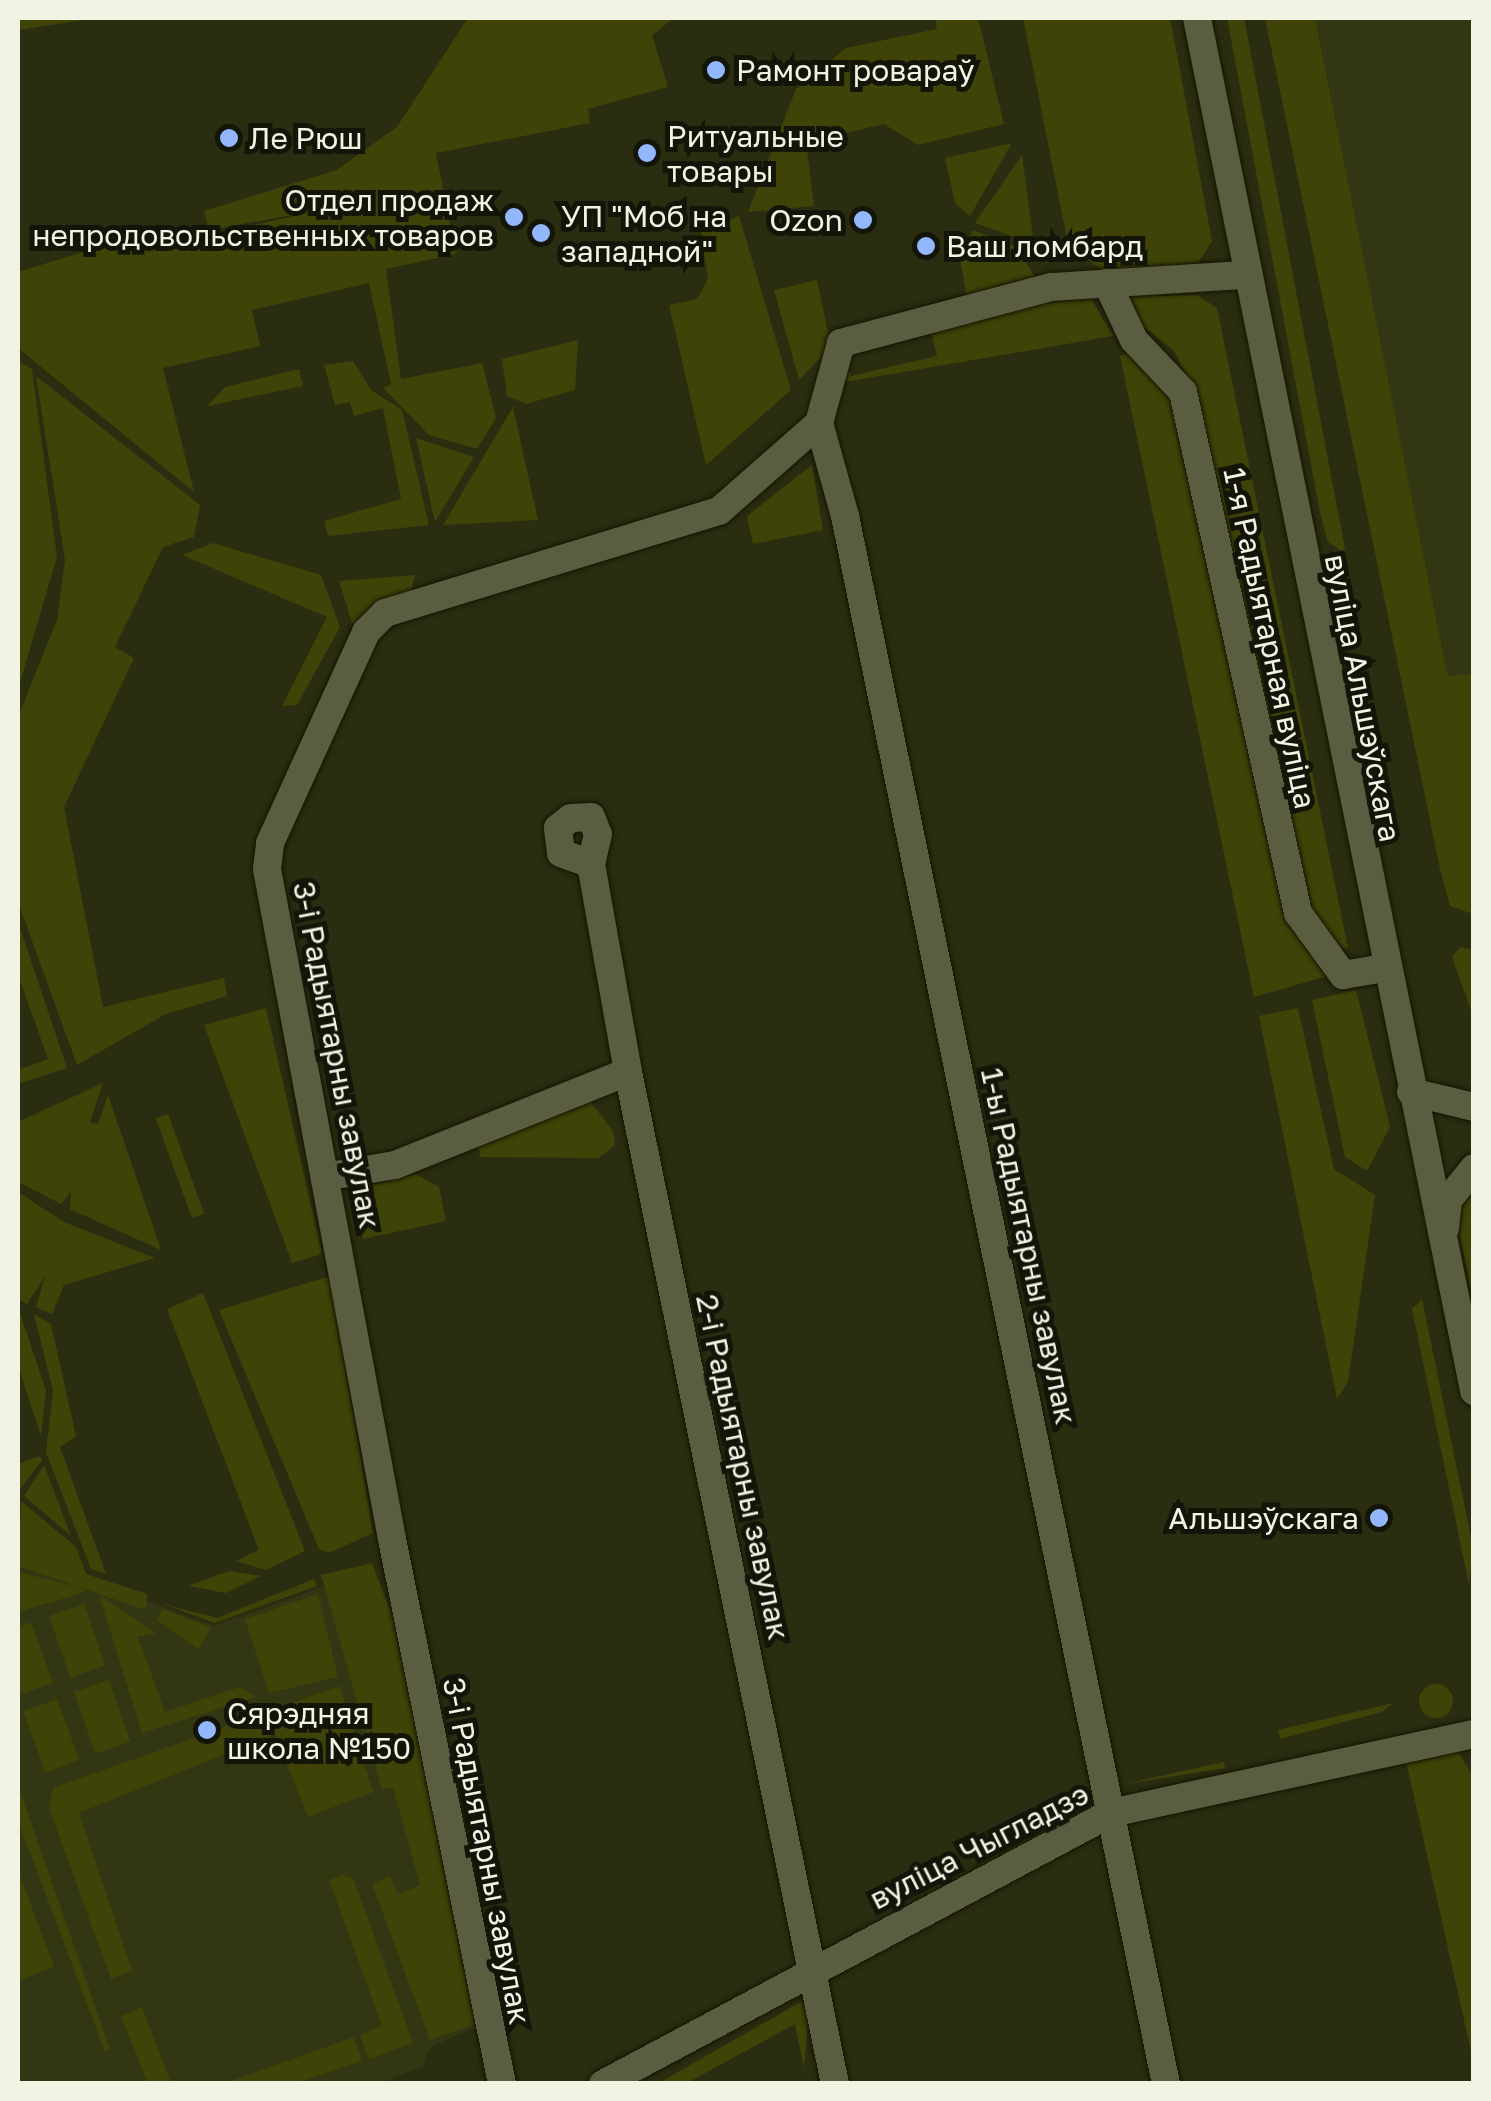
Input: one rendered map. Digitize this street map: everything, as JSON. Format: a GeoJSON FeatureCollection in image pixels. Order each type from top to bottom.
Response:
{"type":"FeatureCollection","features":[{"type":"Feature","properties":{"kind":"street","name":"вуліца Альшэўскага"},"geometry":{"type":"LineString","coordinates":[[1197,18],[1245,275],[1474,1390]]}},
{"type":"Feature","properties":{"kind":"street"},"geometry":{"type":"LineString","coordinates":[[819,424],[841,343],[1052,287],[1245,275]]}},
{"type":"Feature","properties":{"kind":"street","name":"1-я Радыятарная вуліца"},"geometry":{"type":"LineString","coordinates":[[1107,283],[1134,340],[1183,392],[1298,913],[1343,975],[1385,968]]}},
{"type":"Feature","properties":{"kind":"street","name":"3-і Радыятарны завулак"},"geometry":{"type":"LineString","coordinates":[[502,2084],[330,1176],[267,869],[366,632],[407,603],[719,511],[819,424]]}},
{"type":"Feature","properties":{"kind":"street","name":"1-ы Радыятарны завулак"},"geometry":{"type":"LineString","coordinates":[[819,424],[846,516],[1166,2084]]}},
{"type":"Feature","properties":{"kind":"street","name":"2-і Радыятарны завулак"},"geometry":{"type":"LineString","coordinates":[[591,864],[628,1072],[835,2084]]}},
{"type":"Feature","properties":{"kind":"street"},"geometry":{"type":"LineString","coordinates":[[330,1176],[395,1165],[628,1072]]}},
{"type":"Feature","properties":{"kind":"street"},"geometry":{"type":"LineString","coordinates":[[1411,1092],[1474,1108]]}},
{"type":"Feature","properties":{"kind":"street"},"geometry":{"type":"LineString","coordinates":[[1446,1260],[1448,1200],[1474,1168]]}},
{"type":"Feature","properties":{"kind":"street","name":"вуліца Чыгладзэ"},"geometry":{"type":"LineString","coordinates":[[603,2084],[813,1968],[1111,1814],[1474,1734]]}},
{"type":"Feature","properties":{"kind":"shaded area"},"geometry":{"type":"Polygon","coordinates":[[[18,18],[98,18],[18,30],[18,18]]]}},
{"type":"Feature","properties":{"kind":"shaded area"},"geometry":{"type":"Polygon","coordinates":[[[468,18],[674,18],[652,35],[668,87],[588,109],[590,123],[436,153],[456,254],[386,269],[401,379],[482,363],[496,418],[477,449],[429,435],[383,388],[391,384],[369,283],[252,310],[260,346],[163,368],[194,492],[18,348],[18,272],[116,242],[133,252],[326,209],[209,230],[204,211],[337,170],[397,127],[468,18]]]}},
{"type":"Feature","properties":{"kind":"shaded area"},"geometry":{"type":"Polygon","coordinates":[[[935,18],[978,18],[1004,124],[918,145],[884,124],[806,142],[814,206],[748,212],[796,89],[846,48],[937,29],[935,18]]]}},
{"type":"Feature","properties":{"kind":"shaded area"},"geometry":{"type":"Polygon","coordinates":[[[1023,18],[1170,18],[1212,241],[1198,263],[1105,273],[1068,244],[1023,18]]]}},
{"type":"Feature","properties":{"kind":"shaded area"},"geometry":{"type":"Polygon","coordinates":[[[1227,18],[1244,18],[1346,554],[1328,542],[1320,512],[1227,18]]]}},
{"type":"Feature","properties":{"kind":"shaded area"},"geometry":{"type":"Polygon","coordinates":[[[1265,18],[1315,18],[1448,677],[1473,673],[1473,914],[1450,906],[1440,869],[1265,18]]]}},
{"type":"Feature","properties":{"kind":"shaded area"},"geometry":{"type":"Polygon","coordinates":[[[1315,18],[1473,18],[1473,673],[1448,678],[1315,18]]]}},
{"type":"Feature","properties":{"kind":"shaded area"},"geometry":{"type":"Polygon","coordinates":[[[1012,143],[970,216],[955,203],[945,158],[1012,143]]]}},
{"type":"Feature","properties":{"kind":"shaded area"},"geometry":{"type":"Polygon","coordinates":[[[1022,155],[1034,244],[975,223],[1022,155]]]}},
{"type":"Feature","properties":{"kind":"shaded area"},"geometry":{"type":"Polygon","coordinates":[[[739,216],[791,390],[706,465],[669,305],[697,299],[708,279],[701,232],[739,216]]]}},
{"type":"Feature","properties":{"kind":"shaded area"},"geometry":{"type":"Polygon","coordinates":[[[973,230],[1017,247],[1038,282],[967,296],[960,260],[973,230]]]}},
{"type":"Feature","properties":{"kind":"shaded area"},"geometry":{"type":"Polygon","coordinates":[[[817,280],[831,347],[799,380],[774,290],[817,280]]]}},
{"type":"Feature","properties":{"kind":"shaded area"},"geometry":{"type":"Polygon","coordinates":[[[1197,295],[1217,308],[1348,948],[1338,949],[1306,901],[1192,385],[1174,351],[1136,320],[1128,297],[1197,295]]]}},
{"type":"Feature","properties":{"kind":"shaded area"},"geometry":{"type":"Polygon","coordinates":[[[1091,299],[1113,336],[839,383],[844,352],[851,376],[937,356],[931,331],[1006,307],[1091,299]]]}},
{"type":"Feature","properties":{"kind":"shaded area"},"geometry":{"type":"Polygon","coordinates":[[[578,340],[575,390],[526,404],[507,396],[502,359],[578,340]]]}},
{"type":"Feature","properties":{"kind":"shaded area"},"geometry":{"type":"Polygon","coordinates":[[[1138,351],[1170,388],[1286,917],[1331,975],[1254,997],[1120,356],[1138,351]]]}},
{"type":"Feature","properties":{"kind":"shaded area"},"geometry":{"type":"Polygon","coordinates":[[[18,361],[32,369],[57,557],[18,689],[18,361]]]}},
{"type":"Feature","properties":{"kind":"shaded area"},"geometry":{"type":"Polygon","coordinates":[[[353,361],[371,390],[402,410],[429,525],[328,536],[324,521],[401,499],[383,408],[354,416],[350,402],[335,405],[324,365],[353,361]]]}},
{"type":"Feature","properties":{"kind":"shaded area"},"geometry":{"type":"Polygon","coordinates":[[[299,369],[303,386],[207,406],[225,387],[299,369]]]}},
{"type":"Feature","properties":{"kind":"shaded area"},"geometry":{"type":"Polygon","coordinates":[[[36,376],[200,505],[194,537],[163,547],[115,647],[134,658],[64,807],[103,1007],[224,978],[227,996],[166,1014],[77,1065],[18,902],[18,717],[57,620],[65,560],[36,376]]]}},
{"type":"Feature","properties":{"kind":"shaded area"},"geometry":{"type":"Polygon","coordinates":[[[513,407],[538,520],[443,525],[513,407]]]}},
{"type":"Feature","properties":{"kind":"shaded area"},"geometry":{"type":"Polygon","coordinates":[[[416,438],[474,457],[435,522],[416,438]]]}},
{"type":"Feature","properties":{"kind":"shaded area"},"geometry":{"type":"Polygon","coordinates":[[[812,465],[823,530],[753,544],[747,516],[812,465]]]}},
{"type":"Feature","properties":{"kind":"shaded area"},"geometry":{"type":"Polygon","coordinates":[[[213,543],[321,575],[340,627],[297,705],[282,706],[327,617],[182,555],[213,543]]]}},
{"type":"Feature","properties":{"kind":"shaded area"},"geometry":{"type":"Polygon","coordinates":[[[415,575],[411,591],[366,611],[354,629],[339,581],[415,575]]]}},
{"type":"Feature","properties":{"kind":"shaded area"},"geometry":{"type":"Polygon","coordinates":[[[18,922],[67,1068],[18,1084],[18,1070],[48,1059],[18,975],[18,922]]]}},
{"type":"Feature","properties":{"kind":"shaded area"},"geometry":{"type":"Polygon","coordinates":[[[1460,947],[1473,950],[1473,1016],[1452,957],[1460,947]]]}},
{"type":"Feature","properties":{"kind":"shaded area"},"geometry":{"type":"Polygon","coordinates":[[[1356,990],[1390,1127],[1367,1171],[1345,1157],[1312,1000],[1356,990]]]}},
{"type":"Feature","properties":{"kind":"shaded area"},"geometry":{"type":"Polygon","coordinates":[[[266,1008],[322,1254],[292,1263],[204,1025],[266,1008]]]}},
{"type":"Feature","properties":{"kind":"shaded area"},"geometry":{"type":"Polygon","coordinates":[[[1298,1008],[1334,1169],[1375,1195],[1348,1382],[1337,1399],[1259,1016],[1298,1008]]]}},
{"type":"Feature","properties":{"kind":"shaded area"},"geometry":{"type":"Polygon","coordinates":[[[103,1083],[90,1122],[98,1124],[108,1095],[161,1250],[70,1209],[71,1192],[61,1204],[18,1182],[18,1122],[103,1083]]]}},
{"type":"Feature","properties":{"kind":"shaded area"},"geometry":{"type":"Polygon","coordinates":[[[588,1099],[613,1131],[615,1145],[599,1158],[480,1157],[479,1146],[588,1099]]]}},
{"type":"Feature","properties":{"kind":"shaded area"},"geometry":{"type":"Polygon","coordinates":[[[168,1114],[204,1214],[192,1218],[156,1118],[168,1114]]]}},
{"type":"Feature","properties":{"kind":"shaded area"},"geometry":{"type":"Polygon","coordinates":[[[416,1174],[439,1187],[446,1221],[363,1239],[356,1211],[372,1185],[416,1174]]]}},
{"type":"Feature","properties":{"kind":"shaded area"},"geometry":{"type":"Polygon","coordinates":[[[1473,1181],[1473,1301],[1455,1209],[1473,1181]]]}},
{"type":"Feature","properties":{"kind":"shaded area"},"geometry":{"type":"Polygon","coordinates":[[[18,1192],[64,1222],[155,1258],[64,1285],[52,1314],[36,1307],[45,1276],[27,1304],[18,1299],[18,1192]]]}},
{"type":"Feature","properties":{"kind":"shaded area"},"geometry":{"type":"Polygon","coordinates":[[[330,1276],[373,1533],[329,1553],[319,1549],[219,1310],[330,1276]]]}},
{"type":"Feature","properties":{"kind":"shaded area"},"geometry":{"type":"Polygon","coordinates":[[[203,1293],[305,1551],[266,1570],[235,1561],[259,1550],[167,1309],[203,1293]]]}},
{"type":"Feature","properties":{"kind":"shaded area"},"geometry":{"type":"Polygon","coordinates":[[[1422,1299],[1473,1547],[1469,1585],[1412,1309],[1422,1299]]]}},
{"type":"Feature","properties":{"kind":"shaded area"},"geometry":{"type":"Polygon","coordinates":[[[18,1307],[46,1391],[41,1436],[18,1366],[18,1307]]]}},
{"type":"Feature","properties":{"kind":"shaded area"},"geometry":{"type":"Polygon","coordinates":[[[34,1314],[51,1324],[76,1436],[60,1447],[106,1574],[91,1569],[46,1452],[53,1391],[34,1314]]]}},
{"type":"Feature","properties":{"kind":"shaded area"},"geometry":{"type":"Polygon","coordinates":[[[40,1456],[42,1460],[18,1492],[18,1464],[40,1456]]]}},
{"type":"Feature","properties":{"kind":"shaded area"},"geometry":{"type":"Polygon","coordinates":[[[44,1465],[71,1536],[24,1496],[44,1465]]]}},
{"type":"Feature","properties":{"kind":"shaded area"},"geometry":{"type":"Polygon","coordinates":[[[21,1501],[76,1547],[86,1574],[147,1594],[146,1610],[18,1566],[21,1501]]]}},
{"type":"Feature","properties":{"kind":"shaded area","name":"Сярэдняя школа №150"},"geometry":{"type":"Polygon","coordinates":[[[18,1553],[214,1626],[356,1575],[477,2027],[430,2047],[422,2067],[381,2083],[18,2084],[18,1553]]]}},
{"type":"Feature","properties":{"kind":"shaded area"},"geometry":{"type":"Polygon","coordinates":[[[372,1563],[392,1616],[479,2023],[430,2040],[372,1884],[390,1876],[398,1895],[420,1885],[393,1787],[382,1789],[321,1575],[372,1563]]]}},
{"type":"Feature","properties":{"kind":"shaded area"},"geometry":{"type":"Polygon","coordinates":[[[229,1571],[261,1576],[226,1593],[188,1586],[229,1571]]]}},
{"type":"Feature","properties":{"kind":"shaded area"},"geometry":{"type":"Polygon","coordinates":[[[18,1572],[82,1588],[85,1592],[18,1612],[18,1572]]]}},
{"type":"Feature","properties":{"kind":"shaded area"},"geometry":{"type":"Polygon","coordinates":[[[314,1579],[317,1586],[214,1623],[163,1604],[217,1618],[314,1579]]]}},
{"type":"Feature","properties":{"kind":"shaded area"},"geometry":{"type":"Polygon","coordinates":[[[318,1594],[338,1677],[269,1693],[245,1619],[318,1594]]]}},
{"type":"Feature","properties":{"kind":"shaded area"},"geometry":{"type":"Polygon","coordinates":[[[99,1595],[156,1633],[138,1637],[165,1712],[240,1687],[256,1697],[142,1733],[99,1595]]]}},
{"type":"Feature","properties":{"kind":"shaded area"},"geometry":{"type":"Polygon","coordinates":[[[84,1604],[105,1665],[70,1678],[49,1616],[84,1604]]]}},
{"type":"Feature","properties":{"kind":"shaded area"},"geometry":{"type":"Polygon","coordinates":[[[163,1609],[211,1628],[198,1649],[157,1620],[163,1609]]]}},
{"type":"Feature","properties":{"kind":"shaded area"},"geometry":{"type":"Polygon","coordinates":[[[31,1622],[53,1683],[18,1695],[18,1627],[31,1622]]]}},
{"type":"Feature","properties":{"kind":"shaded area"},"geometry":{"type":"Polygon","coordinates":[[[109,1680],[130,1741],[95,1754],[74,1692],[109,1680]]]}},
{"type":"Feature","properties":{"kind":"shaded area"},"geometry":{"type":"Polygon","coordinates":[[[1436,1684],[1448,1689],[1453,1701],[1448,1713],[1436,1718],[1424,1713],[1419,1701],[1424,1689],[1436,1684]]]}},
{"type":"Feature","properties":{"kind":"shaded area"},"geometry":{"type":"Polygon","coordinates":[[[340,1686],[373,1792],[308,1817],[275,1734],[79,1813],[132,1971],[111,1979],[49,1808],[53,1788],[340,1686]]]}},
{"type":"Feature","properties":{"kind":"shaded area"},"geometry":{"type":"Polygon","coordinates":[[[57,1699],[79,1760],[45,1772],[23,1711],[57,1699]]]}},
{"type":"Feature","properties":{"kind":"shaded area"},"geometry":{"type":"Polygon","coordinates":[[[1393,1703],[1382,1712],[1280,1739],[1278,1730],[1393,1703]]]}},
{"type":"Feature","properties":{"kind":"shaded area"},"geometry":{"type":"Polygon","coordinates":[[[1456,1749],[1473,1776],[1471,2051],[1406,1761],[1456,1749]]]}},
{"type":"Feature","properties":{"kind":"shaded area"},"geometry":{"type":"Polygon","coordinates":[[[1224,1762],[1225,1768],[1124,1784],[1224,1762]]]}},
{"type":"Feature","properties":{"kind":"shaded area"},"geometry":{"type":"Polygon","coordinates":[[[18,1785],[110,2049],[105,2052],[18,1821],[18,1785]]]}},
{"type":"Feature","properties":{"kind":"shaded area"},"geometry":{"type":"Polygon","coordinates":[[[18,1870],[54,1967],[18,1981],[18,1870]]]}},
{"type":"Feature","properties":{"kind":"shaded area"},"geometry":{"type":"Polygon","coordinates":[[[342,1875],[353,1878],[413,2043],[369,2059],[360,2035],[382,2026],[329,1880],[342,1875]]]}},
{"type":"Feature","properties":{"kind":"shaded area"},"geometry":{"type":"Polygon","coordinates":[[[801,2002],[809,2012],[804,2068],[795,2024],[687,2083],[657,2084],[801,2002]]]}},
{"type":"Feature","properties":{"kind":"shaded area"},"geometry":{"type":"Polygon","coordinates":[[[142,2007],[171,2083],[148,2083],[121,2016],[142,2007]]]}},
{"type":"Feature","properties":{"kind":"shaded area"},"geometry":{"type":"Polygon","coordinates":[[[354,2037],[362,2061],[295,2083],[225,2083],[354,2037]]]}},
{"type":"Feature","properties":{"kind":"place","name":"Рамонт ровараў"},"geometry":{"type":"Point","coordinates":[716,70]}},
{"type":"Feature","properties":{"kind":"place","name":"Ле Рюш"},"geometry":{"type":"Point","coordinates":[229,138]}},
{"type":"Feature","properties":{"kind":"place","name":"Ритуальные товары"},"geometry":{"type":"Point","coordinates":[647,153]}},
{"type":"Feature","properties":{"kind":"place","name":"Отдел продаж непродовольственных товаров"},"geometry":{"type":"Point","coordinates":[514,217]}},
{"type":"Feature","properties":{"kind":"place","name":"Ozon"},"geometry":{"type":"Point","coordinates":[863,220]}},
{"type":"Feature","properties":{"kind":"place","name":"УП \"Моб на западной\""},"geometry":{"type":"Point","coordinates":[541,233]}},
{"type":"Feature","properties":{"kind":"place","name":"Ваш ломбард"},"geometry":{"type":"Point","coordinates":[926,246]}},
{"type":"Feature","properties":{"kind":"place","name":"Альшэўскага"},"geometry":{"type":"Point","coordinates":[1379,1518]}},
{"type":"Feature","properties":{"kind":"place","name":"Сярэдняя школа №150"},"geometry":{"type":"Point","coordinates":[207,1730]}}]}
